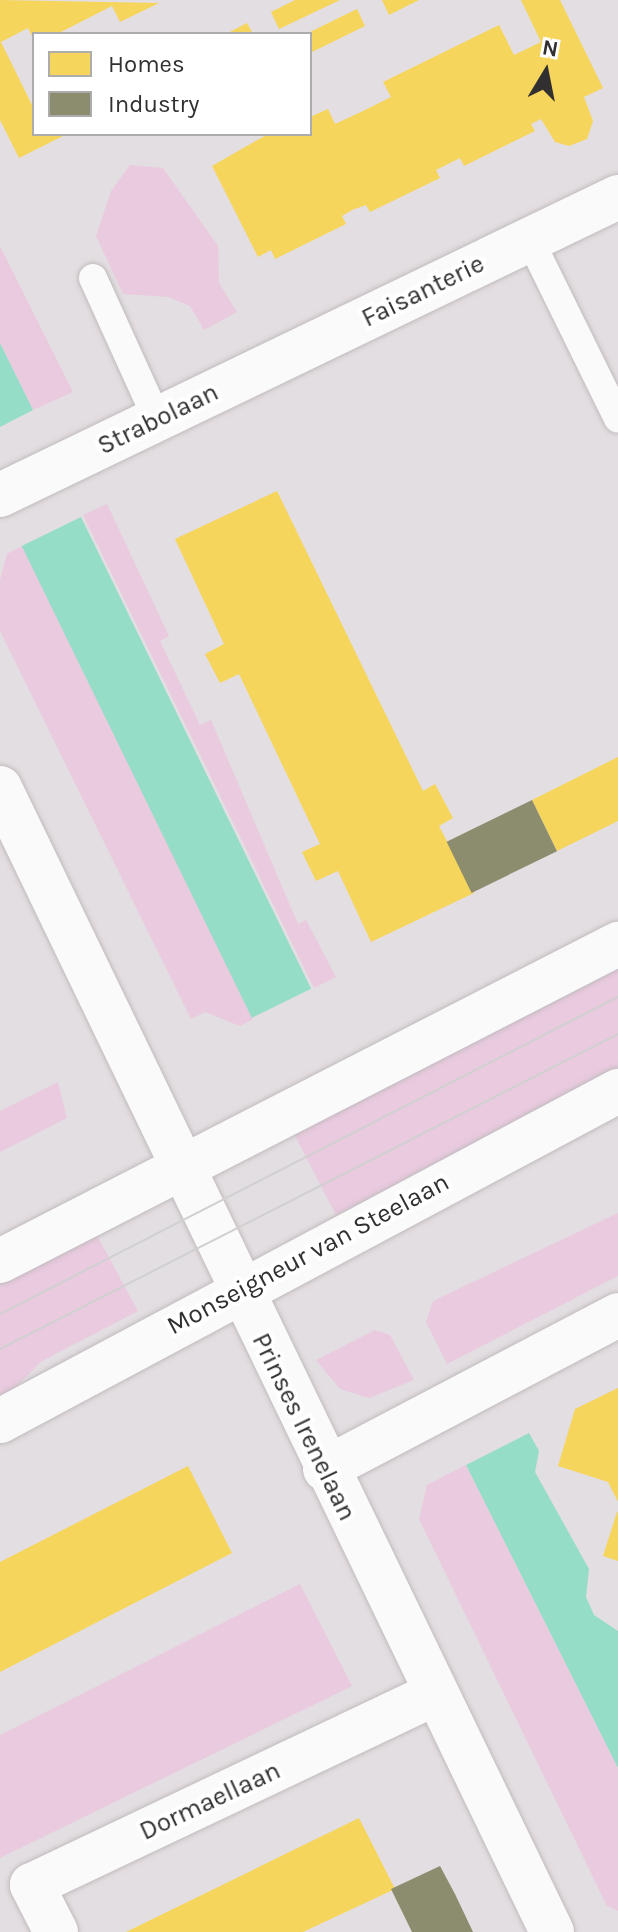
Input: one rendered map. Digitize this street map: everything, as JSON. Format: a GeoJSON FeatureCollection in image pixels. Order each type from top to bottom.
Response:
{"type":"FeatureCollection","features":[{"type":"Feature","properties":{"kind":"street"},"geometry":{"type":"LineString","coordinates":[[530,240],[618,197]]}},
{"type":"Feature","properties":{"kind":"street","name":"Faisanterie"},"geometry":{"type":"LineString","coordinates":[[316,343],[530,240]]}},
{"type":"Feature","properties":{"kind":"street","name":"Strabolaan"},"geometry":{"type":"LineString","coordinates":[[0,495],[316,343]]}},
{"type":"Feature","properties":{"kind":"street","name":"Prinses Irenelaan"},"geometry":{"type":"LineString","coordinates":[[1,791],[185,1168],[237,1289],[552,1932]]}},
{"type":"Feature","properties":{"kind":"street"},"geometry":{"type":"LineString","coordinates":[[0,1261],[618,944]]}},
{"type":"Feature","properties":{"kind":"street","name":"Monseigneur van Steelaan"},"geometry":{"type":"LineString","coordinates":[[0,1421],[237,1289],[618,1091]]}},
{"type":"Feature","properties":{"kind":"street"},"geometry":{"type":"LineString","coordinates":[[325,1469],[618,1315]]}},
{"type":"Feature","properties":{"kind":"street","name":"Dormaellaan"},"geometry":{"type":"LineString","coordinates":[[56,1932],[32,1885],[434,1694]]}},
{"type":"Feature","properties":{"kind":"lane"},"geometry":{"type":"LineString","coordinates":[[530,240],[616,411]]}},
{"type":"Feature","properties":{"kind":"lane"},"geometry":{"type":"LineString","coordinates":[[93,278],[157,419]]}},
{"type":"Feature","properties":{"kind":"shaded area"},"geometry":{"type":"Polygon","coordinates":[[[130,165],[163,168],[218,246],[219,283],[237,312],[204,330],[190,306],[168,297],[123,294],[96,236],[111,191],[130,165]]]}},
{"type":"Feature","properties":{"kind":"shaded area"},"geometry":{"type":"Polygon","coordinates":[[[0,246],[73,392],[33,410],[0,343],[0,246]]]}},
{"type":"Feature","properties":{"kind":"shaded area"},"geometry":{"type":"Polygon","coordinates":[[[0,343],[33,410],[0,427],[0,343]]]}},
{"type":"Feature","properties":{"kind":"shaded area"},"geometry":{"type":"Polygon","coordinates":[[[107,504],[169,636],[160,641],[200,725],[211,720],[298,924],[306,920],[336,977],[314,988],[83,515],[107,504]]]}},
{"type":"Feature","properties":{"kind":"shaded area"},"geometry":{"type":"Polygon","coordinates":[[[81,517],[311,989],[252,1018],[22,546],[81,517]]]}},
{"type":"Feature","properties":{"kind":"shaded area"},"geometry":{"type":"Polygon","coordinates":[[[22,546],[253,1019],[240,1026],[205,1012],[191,1019],[0,631],[0,580],[7,554],[22,546]]]}},
{"type":"Feature","properties":{"kind":"shaded area"},"geometry":{"type":"Polygon","coordinates":[[[618,964],[618,1071],[336,1215],[291,1128],[618,964]]]}},
{"type":"Feature","properties":{"kind":"shaded area"},"geometry":{"type":"Polygon","coordinates":[[[58,1082],[67,1118],[0,1152],[0,1111],[58,1082]]]}},
{"type":"Feature","properties":{"kind":"shaded area"},"geometry":{"type":"Polygon","coordinates":[[[618,1213],[618,1276],[447,1364],[426,1322],[433,1301],[618,1213]]]}},
{"type":"Feature","properties":{"kind":"shaded area"},"geometry":{"type":"Polygon","coordinates":[[[94,1230],[138,1311],[42,1361],[0,1402],[0,1279],[94,1230]]]}},
{"type":"Feature","properties":{"kind":"shaded area"},"geometry":{"type":"Polygon","coordinates":[[[375,1330],[390,1335],[414,1380],[369,1398],[340,1389],[316,1360],[375,1330]]]}},
{"type":"Feature","properties":{"kind":"shaded area"},"geometry":{"type":"Polygon","coordinates":[[[529,1433],[539,1451],[535,1472],[589,1569],[586,1597],[594,1615],[618,1631],[618,1768],[466,1465],[529,1433]]]}},
{"type":"Feature","properties":{"kind":"shaded area"},"geometry":{"type":"Polygon","coordinates":[[[466,1465],[618,1768],[618,1911],[607,1906],[419,1519],[427,1485],[466,1465]]]}},
{"type":"Feature","properties":{"kind":"shaded area"},"geometry":{"type":"Polygon","coordinates":[[[300,1584],[352,1686],[0,1858],[0,1735],[300,1584]]]}},
{"type":"Feature","properties":{"kind":"building: Homes"},"geometry":{"type":"Polygon","coordinates":[[[0,0],[159,3],[120,22],[112,6],[61,32],[32,32],[32,36],[28,28],[1,42],[32,105],[32,136],[63,136],[19,158],[0,120],[0,0]]]}},
{"type":"Feature","properties":{"kind":"building: Homes"},"geometry":{"type":"Polygon","coordinates":[[[295,0],[340,0],[279,29],[271,12],[295,0]]]}},
{"type":"Feature","properties":{"kind":"building: Homes"},"geometry":{"type":"Polygon","coordinates":[[[382,0],[419,0],[389,15],[382,0]]]}},
{"type":"Feature","properties":{"kind":"building: Homes"},"geometry":{"type":"Polygon","coordinates":[[[521,0],[560,0],[603,88],[584,97],[593,121],[587,139],[569,146],[555,142],[541,119],[531,124],[535,131],[464,166],[460,158],[436,170],[440,178],[370,212],[366,205],[352,210],[342,216],[346,224],[275,259],[271,250],[258,257],[212,166],[264,136],[312,136],[312,116],[328,109],[335,124],[363,111],[391,97],[383,82],[499,25],[514,55],[541,42],[521,0]]]}},
{"type":"Feature","properties":{"kind":"building: Homes"},"geometry":{"type":"Polygon","coordinates":[[[357,9],[365,26],[312,52],[310,32],[357,9]]]}},
{"type":"Feature","properties":{"kind":"building: Homes"},"geometry":{"type":"Polygon","coordinates":[[[247,23],[252,32],[230,32],[247,23]]]}},
{"type":"Feature","properties":{"kind":"building: Homes"},"geometry":{"type":"Polygon","coordinates":[[[277,491],[423,791],[435,784],[453,818],[439,826],[474,893],[371,942],[338,871],[316,881],[302,852],[320,844],[239,674],[220,683],[205,654],[224,644],[175,539],[277,491]]]}},
{"type":"Feature","properties":{"kind":"building: Homes"},"geometry":{"type":"Polygon","coordinates":[[[618,757],[618,821],[557,851],[532,800],[618,757]]]}},
{"type":"Feature","properties":{"kind":"building: Homes"},"geometry":{"type":"Polygon","coordinates":[[[618,1388],[618,1502],[608,1482],[558,1466],[575,1409],[618,1388]]]}},
{"type":"Feature","properties":{"kind":"building: Homes"},"geometry":{"type":"Polygon","coordinates":[[[188,1466],[232,1553],[0,1672],[0,1562],[188,1466]]]}},
{"type":"Feature","properties":{"kind":"building: Homes"},"geometry":{"type":"Polygon","coordinates":[[[618,1512],[618,1561],[603,1556],[618,1512]]]}},
{"type":"Feature","properties":{"kind":"building: Homes"},"geometry":{"type":"Polygon","coordinates":[[[359,1818],[395,1889],[303,1932],[126,1932],[359,1818]]]}},
{"type":"Feature","properties":{"kind":"building: Industry"},"geometry":{"type":"Polygon","coordinates":[[[532,800],[557,851],[472,893],[447,842],[532,800]]]}},
{"type":"Feature","properties":{"kind":"building: Industry"},"geometry":{"type":"Polygon","coordinates":[[[440,1866],[473,1932],[412,1932],[391,1889],[440,1866]]]}},
{"type":"Feature","properties":{"kind":"tram line"},"geometry":{"type":"LineString","coordinates":[[0,1314],[618,997]]}},
{"type":"Feature","properties":{"kind":"tram line"},"geometry":{"type":"LineString","coordinates":[[0,1349],[618,1034]]}}]}
